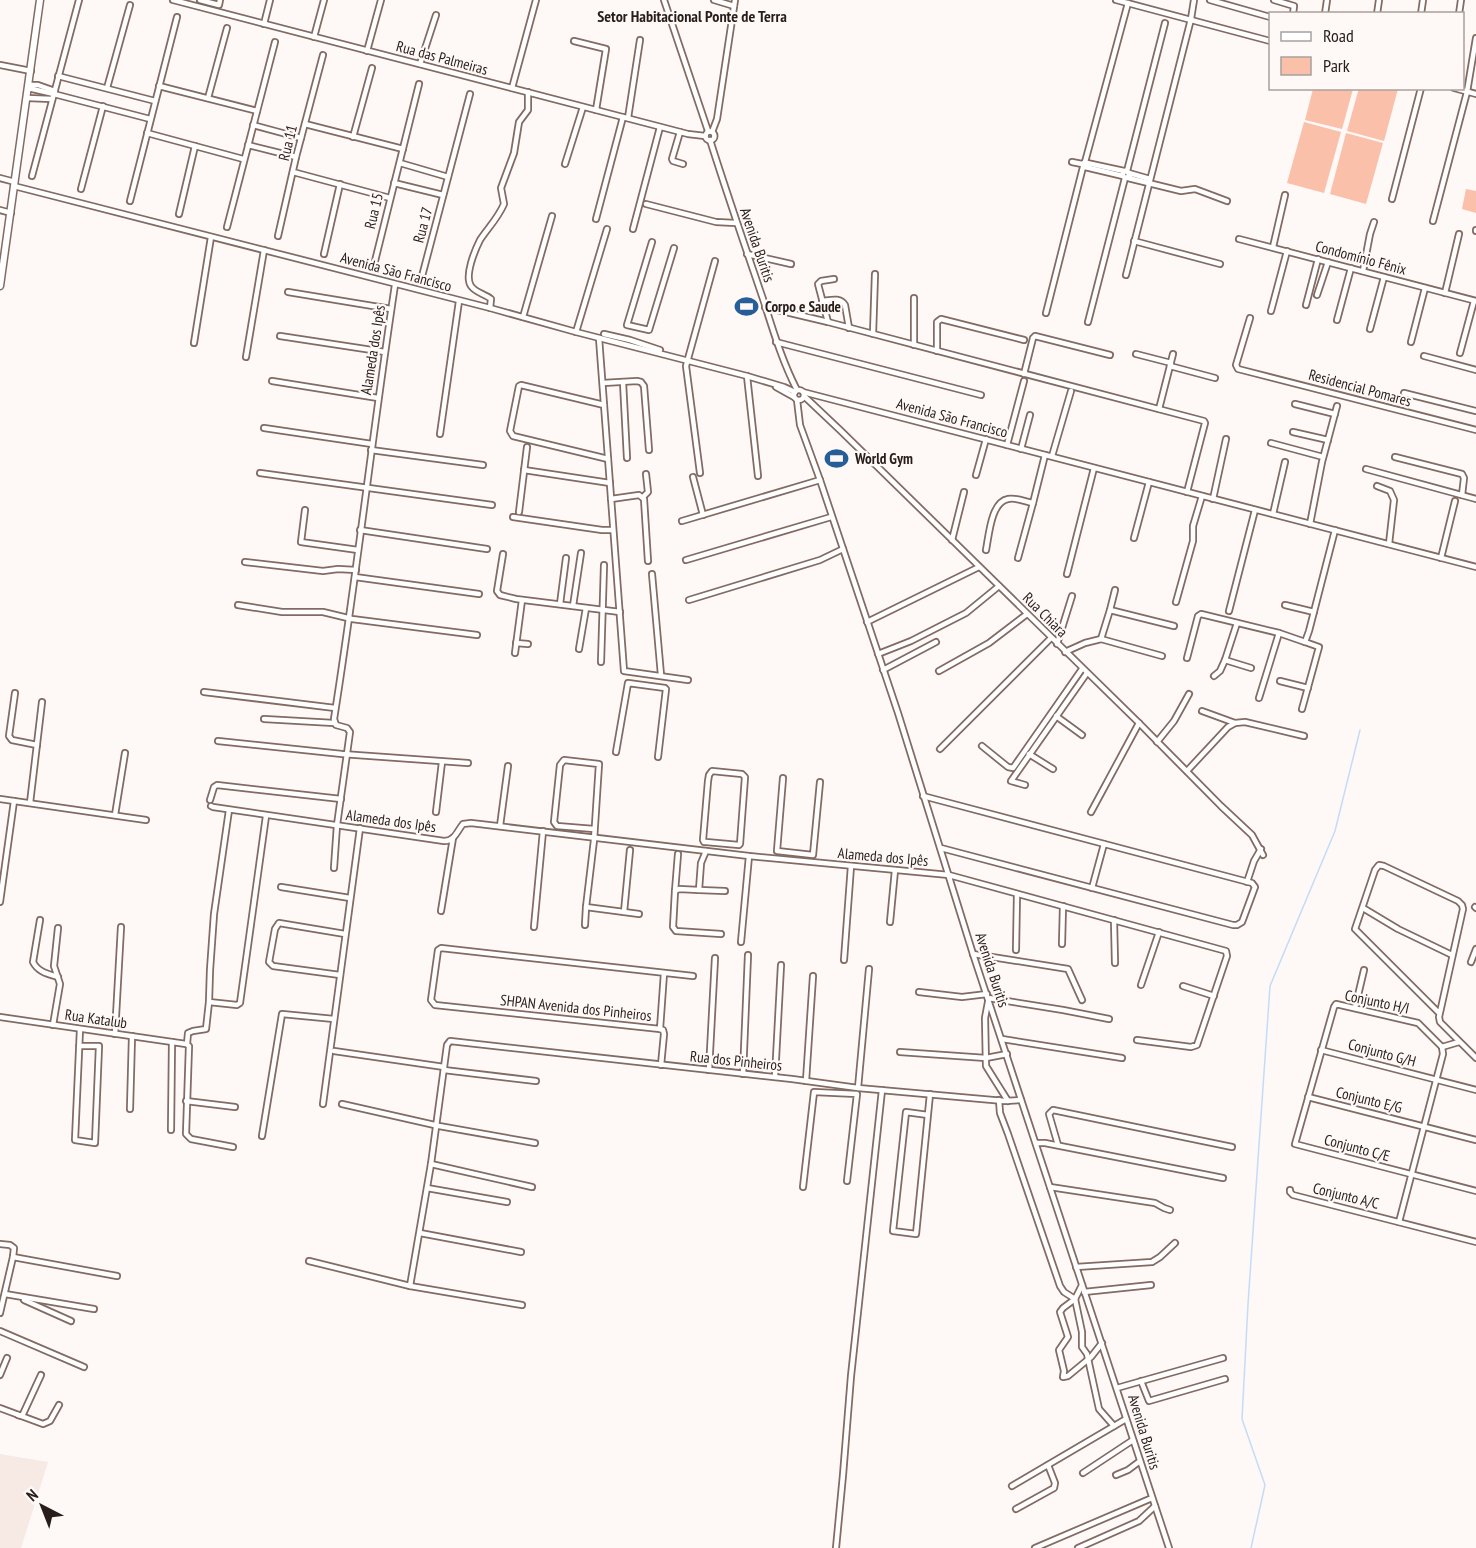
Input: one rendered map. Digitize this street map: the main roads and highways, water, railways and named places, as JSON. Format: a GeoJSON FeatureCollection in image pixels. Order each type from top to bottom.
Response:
{"type":"FeatureCollection","features":[{"type":"Feature","properties":{"kind":"main road"},"geometry":{"type":"LineString","coordinates":[[0,286],[40,0]]}},
{"type":"Feature","properties":{"kind":"waterway"},"geometry":{"type":"LineString","coordinates":[[1251,1548],[1265,1485],[1242,1419],[1270,986],[1335,831],[1360,730]]}},
{"type":"Feature","properties":{"kind":"place","name":"Corpo e Saude"},"geometry":{"type":"Point","coordinates":[747,307]}},
{"type":"Feature","properties":{"kind":"place","name":"World Gym"},"geometry":{"type":"Point","coordinates":[837,459]}},
{"type":"Feature","properties":{"kind":"district","name":"Setor Habitacional Ponte de Terra"},"geometry":{"type":"Point","coordinates":[692,16]}}]}
